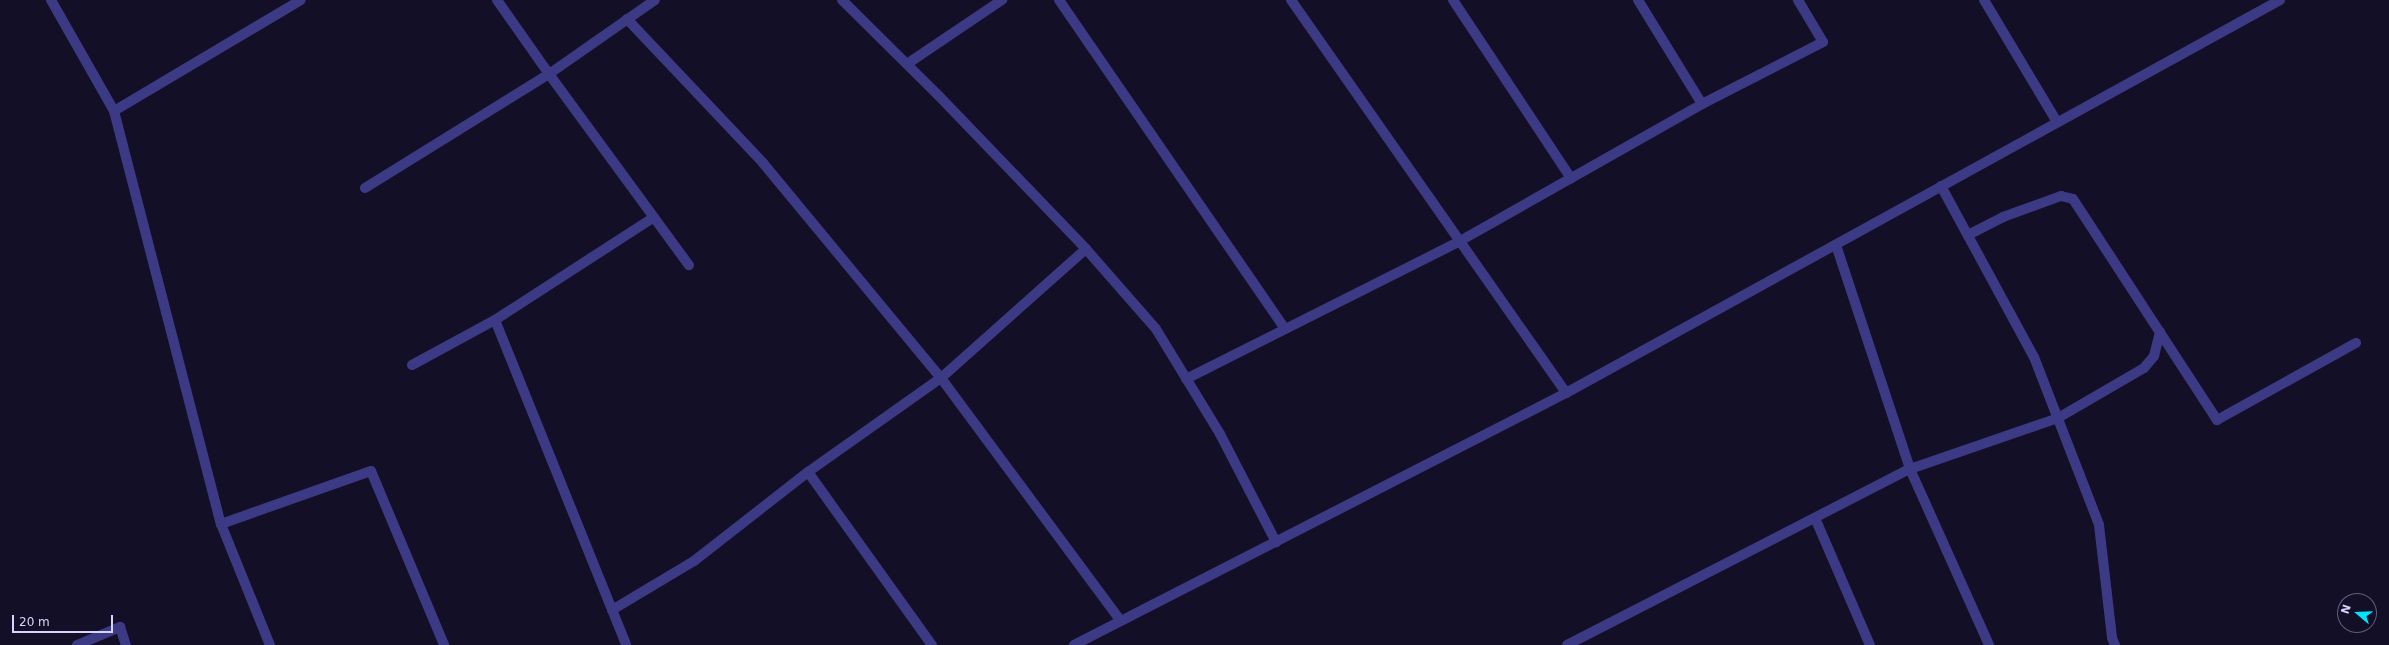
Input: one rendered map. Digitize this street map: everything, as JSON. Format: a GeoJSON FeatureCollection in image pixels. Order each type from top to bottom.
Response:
{"type":"FeatureCollection","features":[{"type":"Feature","properties":{"kind":"street"},"geometry":{"type":"LineString","coordinates":[[51,0],[114,111],[221,524],[270,645]]}},
{"type":"Feature","properties":{"kind":"street"},"geometry":{"type":"LineString","coordinates":[[114,111],[301,0]]}},
{"type":"Feature","properties":{"kind":"street"},"geometry":{"type":"LineString","coordinates":[[497,0],[549,74],[689,265]]}},
{"type":"Feature","properties":{"kind":"street"},"geometry":{"type":"LineString","coordinates":[[366,188],[549,74],[655,0]]}},
{"type":"Feature","properties":{"kind":"street"},"geometry":{"type":"LineString","coordinates":[[842,0],[907,64],[1086,249],[1156,329],[1220,434],[1276,542]]}},
{"type":"Feature","properties":{"kind":"street"},"geometry":{"type":"LineString","coordinates":[[907,64],[1002,0]]}},
{"type":"Feature","properties":{"kind":"street"},"geometry":{"type":"LineString","coordinates":[[1059,0],[1285,329]]}},
{"type":"Feature","properties":{"kind":"street"},"geometry":{"type":"LineString","coordinates":[[1291,0],[1566,393]]}},
{"type":"Feature","properties":{"kind":"street"},"geometry":{"type":"LineString","coordinates":[[1454,0],[1571,178]]}},
{"type":"Feature","properties":{"kind":"street"},"geometry":{"type":"LineString","coordinates":[[1638,0],[1702,104]]}},
{"type":"Feature","properties":{"kind":"street"},"geometry":{"type":"LineString","coordinates":[[1186,379],[1460,241],[1702,104],[1823,42],[1798,0]]}},
{"type":"Feature","properties":{"kind":"street"},"geometry":{"type":"LineString","coordinates":[[1984,0],[2058,122]]}},
{"type":"Feature","properties":{"kind":"street"},"geometry":{"type":"LineString","coordinates":[[1076,645],[1566,393],[2280,0]]}},
{"type":"Feature","properties":{"kind":"street"},"geometry":{"type":"LineString","coordinates":[[627,19],[763,163],[941,378],[1121,622]]}},
{"type":"Feature","properties":{"kind":"street"},"geometry":{"type":"LineString","coordinates":[[1941,186],[2034,357],[2100,525],[2112,638],[2115,645]]}},
{"type":"Feature","properties":{"kind":"street"},"geometry":{"type":"LineString","coordinates":[[1968,235],[2004,217],[2061,196],[2073,199],[2217,420],[2356,343]]}},
{"type":"Feature","properties":{"kind":"street"},"geometry":{"type":"LineString","coordinates":[[412,365],[495,320],[654,217]]}},
{"type":"Feature","properties":{"kind":"street"},"geometry":{"type":"LineString","coordinates":[[1836,244],[1910,469],[1989,645]]}},
{"type":"Feature","properties":{"kind":"street"},"geometry":{"type":"LineString","coordinates":[[612,610],[694,561],[808,472],[941,378],[1086,249]]}},
{"type":"Feature","properties":{"kind":"street"},"geometry":{"type":"LineString","coordinates":[[495,320],[626,645]]}},
{"type":"Feature","properties":{"kind":"street"},"geometry":{"type":"LineString","coordinates":[[1567,645],[1580,642],[1910,469],[2058,418],[2144,368],[2154,356],[2160,332]]}},
{"type":"Feature","properties":{"kind":"street"},"geometry":{"type":"LineString","coordinates":[[221,524],[371,471],[444,645]]}},
{"type":"Feature","properties":{"kind":"street"},"geometry":{"type":"LineString","coordinates":[[808,472],[932,645]]}},
{"type":"Feature","properties":{"kind":"street"},"geometry":{"type":"LineString","coordinates":[[1815,518],[1870,645]]}},
{"type":"Feature","properties":{"kind":"street"},"geometry":{"type":"LineString","coordinates":[[77,645],[120,627],[126,645]]}}]}
